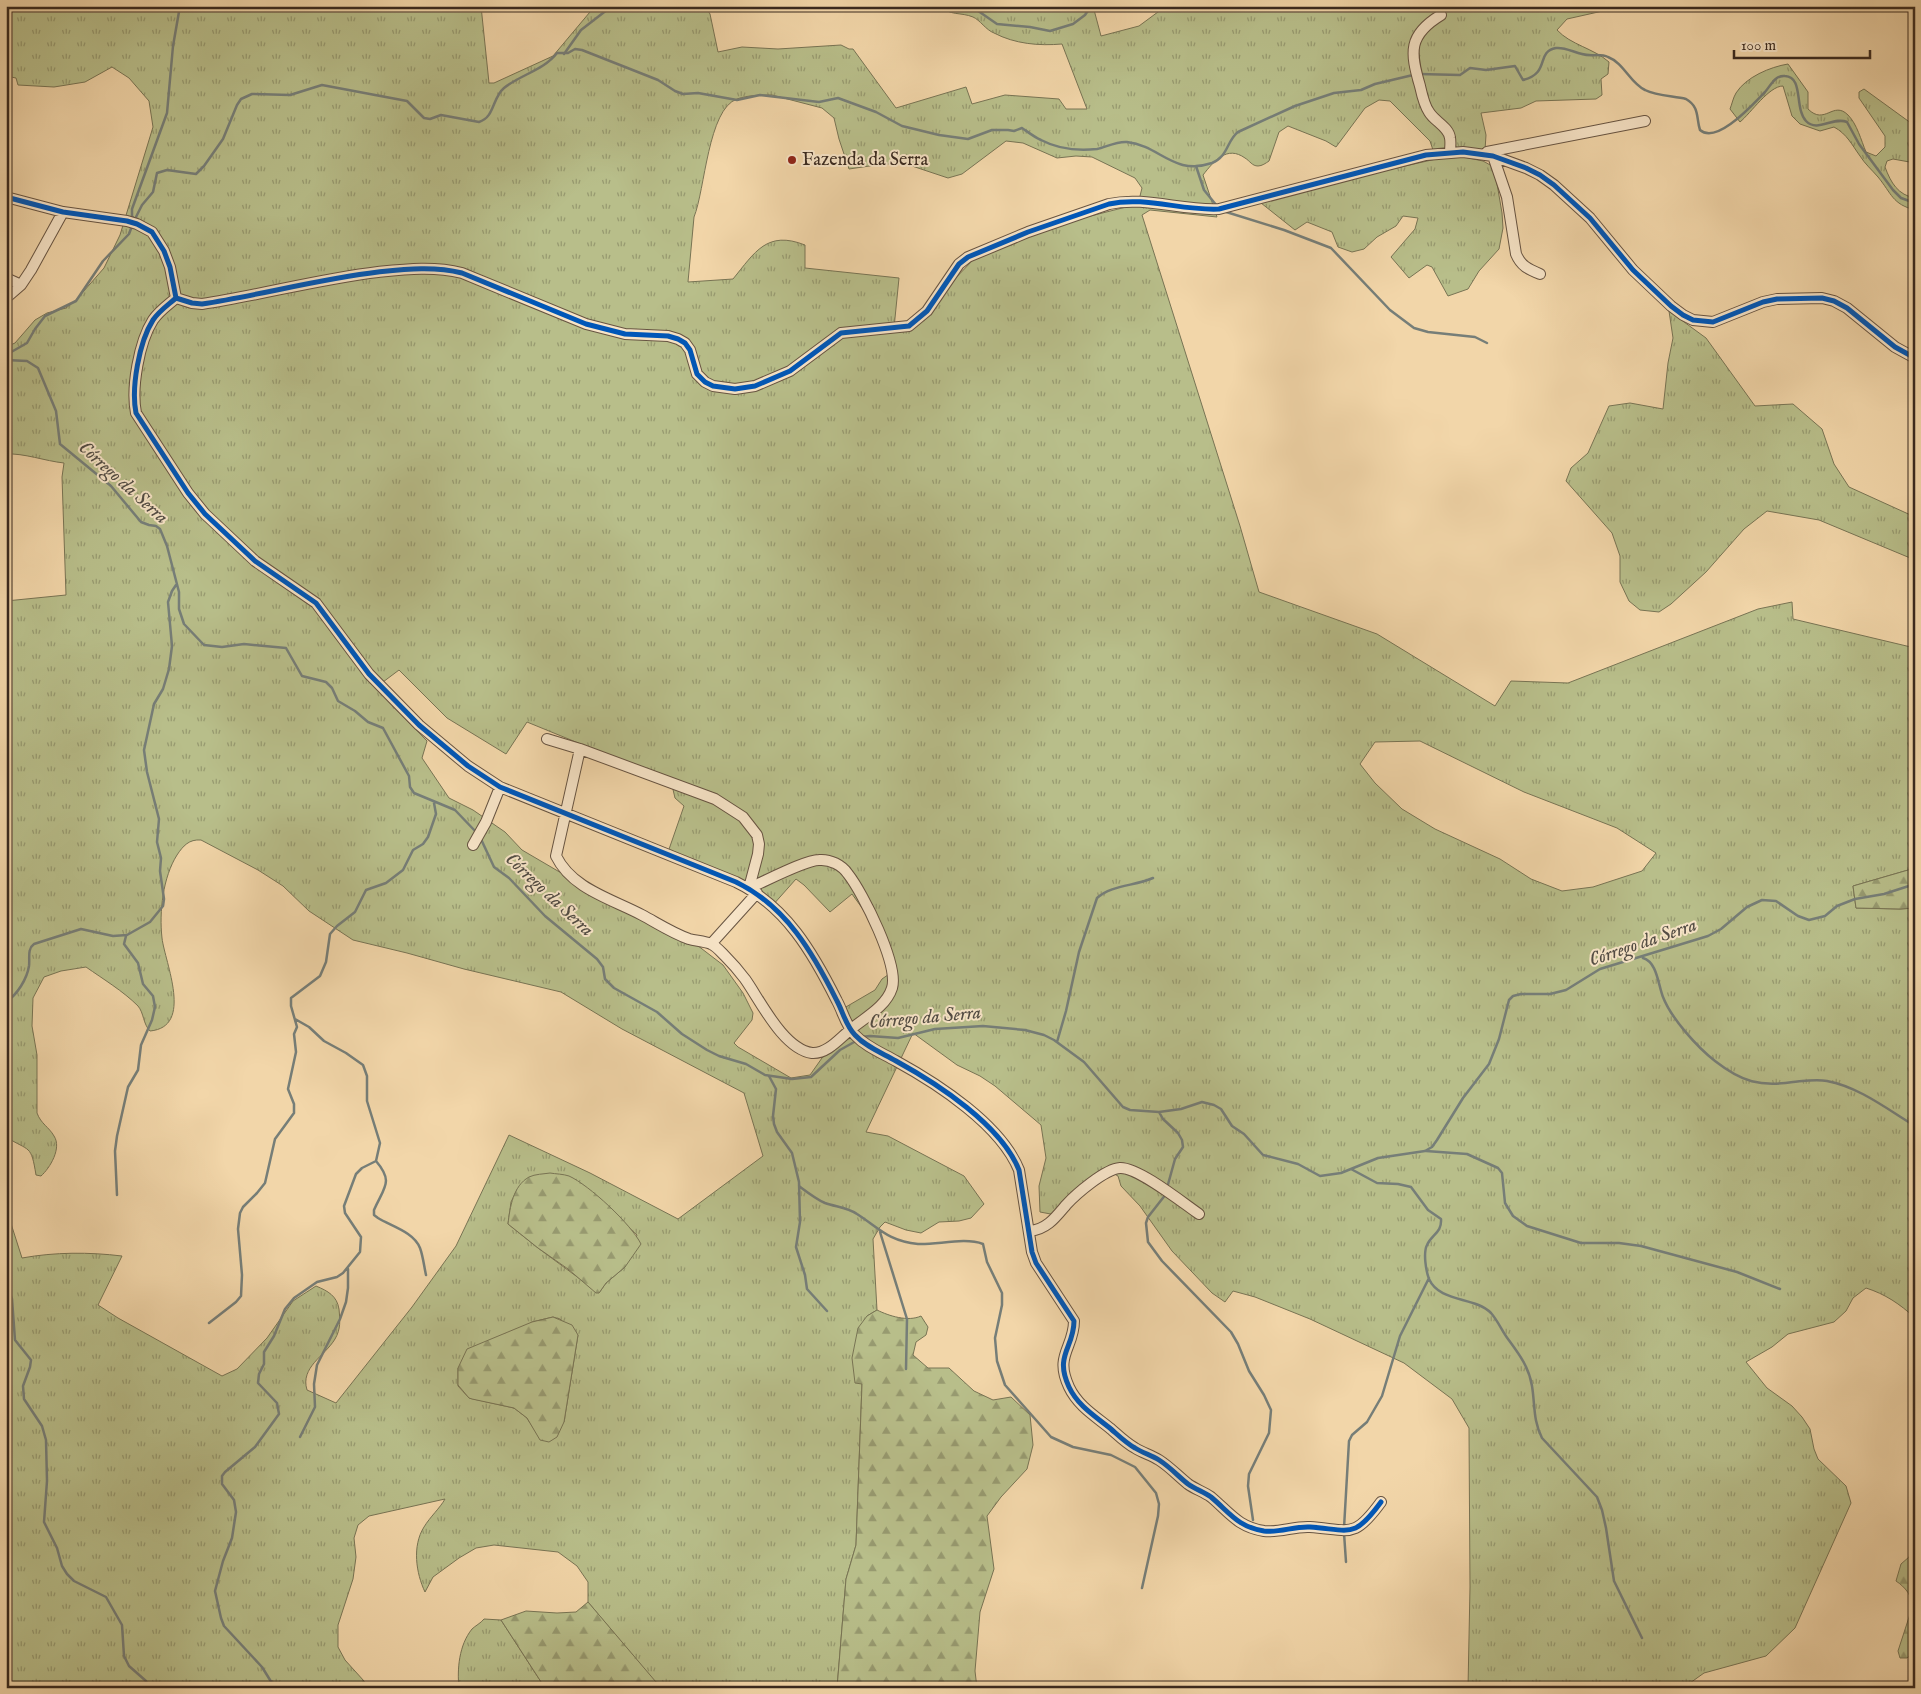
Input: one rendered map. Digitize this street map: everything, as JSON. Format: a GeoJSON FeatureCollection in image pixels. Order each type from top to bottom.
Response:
{"type":"FeatureCollection","features":[{"type":"Feature","properties":{"kind":"street"},"geometry":{"type":"LineString","coordinates":[[1441,15],[1426,24],[1416,40],[1412,54],[1414,68],[1427,109],[1450,136],[1450,153]]}},
{"type":"Feature","properties":{"kind":"street"},"geometry":{"type":"LineString","coordinates":[[1481,154],[1645,121]]}},
{"type":"Feature","properties":{"kind":"street"},"geometry":{"type":"LineString","coordinates":[[176,298],[202,304],[348,275],[402,269],[448,269],[586,324],[625,334],[668,336],[678,339],[685,343],[690,350],[697,374],[705,382],[713,386],[742,388],[755,386],[790,370],[841,333],[909,326],[927,312],[959,264],[968,257],[1028,232],[1109,204],[1134,201],[1200,210],[1219,209],[1426,155],[1450,153],[1481,154],[1493,156],[1526,168],[1554,185],[1590,218],[1633,270],[1683,315],[1704,322],[1713,322],[1763,302],[1794,298],[1822,298],[1834,301],[1847,308],[1895,347],[1915,358]]}},
{"type":"Feature","properties":{"kind":"street"},"geometry":{"type":"LineString","coordinates":[[1493,156],[1507,197],[1519,262],[1540,274]]}},
{"type":"Feature","properties":{"kind":"street"},"geometry":{"type":"LineString","coordinates":[[6,197],[63,212],[127,221],[152,232],[159,241],[170,267],[176,298]]}},
{"type":"Feature","properties":{"kind":"street"},"geometry":{"type":"LineString","coordinates":[[6,298],[21,285],[31,270],[63,212]]}},
{"type":"Feature","properties":{"kind":"street"},"geometry":{"type":"LineString","coordinates":[[6,278],[21,285]]}},
{"type":"Feature","properties":{"kind":"street"},"geometry":{"type":"LineString","coordinates":[[176,298],[154,319],[148,332],[135,379],[133,400],[136,414],[204,514],[255,561],[316,603],[369,674],[419,724],[468,766],[500,787],[753,891],[788,921],[808,949],[851,1030],[869,1046],[916,1072],[966,1107],[997,1136],[1016,1163],[1020,1170],[1030,1231],[1030,1242],[1036,1263],[1074,1321],[1074,1329],[1063,1357],[1062,1366],[1069,1387],[1080,1404],[1127,1443],[1159,1460],[1188,1484],[1208,1495],[1235,1520],[1252,1528],[1275,1532],[1304,1527],[1342,1531],[1353,1529],[1362,1526],[1381,1502]]}},
{"type":"Feature","properties":{"kind":"street"},"geometry":{"type":"LineString","coordinates":[[547,739],[580,749],[715,799],[743,817],[757,835],[759,844],[753,891]]}},
{"type":"Feature","properties":{"kind":"street"},"geometry":{"type":"LineString","coordinates":[[580,749],[556,856],[572,876],[595,893],[673,932],[711,944],[732,962],[765,1012],[786,1037],[804,1050],[813,1053],[827,1049],[876,1010],[888,997],[894,981],[890,962],[878,928],[848,874],[839,865],[818,860],[753,891],[711,944]]}},
{"type":"Feature","properties":{"kind":"street"},"geometry":{"type":"LineString","coordinates":[[473,845],[486,822],[500,787]]}},
{"type":"Feature","properties":{"kind":"street"},"geometry":{"type":"LineString","coordinates":[[1030,1231],[1040,1230],[1046,1226],[1070,1201],[1101,1176],[1118,1168],[1137,1172],[1199,1214]]}},
{"type":"Feature","properties":{"kind":"green space"},"geometry":{"type":"Polygon","coordinates":[[[6,6],[481,6],[489,83],[494,83],[553,56],[595,6],[705,6],[710,14],[718,52],[742,47],[778,49],[841,45],[853,49],[896,108],[966,87],[972,104],[1005,95],[1059,99],[1066,109],[1087,109],[1062,44],[1045,45],[1010,40],[991,32],[973,17],[952,13],[940,6],[1093,6],[1101,36],[1139,26],[1166,6],[1625,6],[1567,19],[1557,30],[1609,62],[1608,74],[1601,79],[1602,95],[1596,99],[1536,101],[1521,108],[1481,113],[1486,135],[1485,150],[1434,153],[1430,141],[1390,101],[1379,100],[1365,108],[1336,147],[1288,126],[1279,132],[1269,161],[1262,165],[1254,165],[1238,154],[1232,153],[1221,156],[1203,175],[1217,217],[1150,210],[1142,215],[1259,592],[1377,634],[1495,706],[1511,681],[1568,683],[1758,609],[1792,602],[1793,619],[1915,648],[1915,868],[1853,886],[1856,908],[1915,908],[1915,1318],[1892,1300],[1866,1288],[1853,1298],[1846,1311],[1834,1322],[1788,1334],[1772,1347],[1746,1362],[1767,1388],[1792,1406],[1802,1417],[1810,1429],[1818,1459],[1846,1486],[1851,1503],[1795,1628],[1766,1656],[1704,1673],[1683,1688],[1468,1688],[1470,1587],[1469,1428],[1452,1399],[1404,1363],[1310,1319],[1255,1297],[1233,1291],[1225,1302],[1212,1293],[1172,1251],[1140,1206],[1121,1186],[1118,1176],[1109,1171],[1056,1215],[1040,1212],[1039,1186],[1046,1158],[1041,1125],[995,1086],[957,1065],[913,1033],[866,1132],[888,1136],[964,1176],[984,1204],[971,1218],[939,1222],[921,1233],[906,1230],[885,1222],[873,1239],[877,1310],[867,1316],[862,1383],[856,1545],[846,1579],[837,1688],[680,1688],[656,1683],[588,1602],[588,1582],[577,1566],[558,1552],[494,1545],[476,1548],[433,1577],[425,1592],[419,1576],[417,1560],[418,1542],[424,1527],[445,1499],[369,1516],[358,1525],[354,1538],[356,1557],[353,1579],[338,1625],[338,1647],[345,1660],[364,1681],[366,1688],[6,1688],[6,1208],[22,1258],[72,1253],[122,1256],[98,1305],[222,1376],[237,1369],[267,1338],[293,1301],[316,1286],[331,1294],[338,1304],[339,1328],[331,1345],[310,1368],[306,1382],[307,1390],[336,1403],[412,1307],[456,1246],[509,1135],[590,1173],[678,1219],[763,1156],[744,1093],[622,1029],[561,992],[353,940],[309,911],[283,886],[258,870],[201,840],[187,844],[177,855],[168,874],[163,895],[162,938],[174,992],[174,1006],[171,1018],[163,1027],[150,1031],[138,1006],[86,967],[61,971],[44,977],[33,998],[32,1026],[37,1055],[37,1113],[54,1136],[57,1146],[54,1158],[41,1176],[36,1175],[31,1153],[25,1147],[6,1137],[6,601],[66,595],[62,477],[64,463],[6,454],[6,347],[15,343],[35,320],[47,313],[66,308],[76,300],[104,268],[120,235],[153,127],[149,101],[129,78],[112,67],[85,82],[54,87],[18,85],[16,78],[6,76],[6,6]],[[772,95],[750,96],[737,99],[727,106],[714,134],[694,217],[688,282],[733,279],[755,252],[763,246],[781,240],[792,241],[805,245],[805,268],[899,278],[894,328],[914,327],[947,287],[973,260],[1063,223],[1138,204],[1142,188],[1135,178],[1092,157],[1057,158],[1023,143],[1006,141],[962,174],[948,178],[906,164],[883,164],[849,169],[834,118],[822,108],[772,95]],[[399,670],[375,688],[427,741],[422,758],[449,798],[473,810],[505,832],[522,850],[563,874],[676,929],[723,965],[743,993],[753,1013],[752,1020],[734,1043],[791,1078],[810,1075],[829,1048],[846,1034],[839,1011],[875,990],[882,979],[895,970],[880,933],[852,894],[830,912],[796,879],[772,906],[716,874],[667,855],[684,806],[675,798],[671,781],[527,722],[506,754],[447,718],[399,670]],[[1420,741],[1375,742],[1360,764],[1375,783],[1402,809],[1435,829],[1500,859],[1531,879],[1562,891],[1593,887],[1642,871],[1656,853],[1617,828],[1524,792],[1420,741]],[[582,1184],[518,1188],[511,1202],[508,1224],[599,1293],[606,1283],[625,1267],[637,1235],[582,1184]],[[553,1317],[532,1322],[458,1368],[458,1386],[469,1398],[514,1408],[527,1418],[541,1440],[564,1422],[578,1335],[560,1319],[553,1317]]]}},
{"type":"Feature","properties":{"kind":"green space"},"geometry":{"type":"Polygon","coordinates":[[[1788,64],[1808,92],[1808,109],[1814,114],[1819,115],[1838,110],[1843,111],[1856,127],[1866,152],[1876,156],[1885,147],[1885,136],[1859,98],[1859,92],[1864,89],[1915,126],[1915,163],[1893,159],[1887,161],[1885,167],[1896,187],[1904,194],[1915,198],[1915,210],[1901,205],[1893,198],[1849,140],[1839,130],[1834,127],[1820,131],[1800,124],[1792,116],[1783,86],[1772,90],[1766,95],[1740,122],[1730,109],[1740,87],[1759,74],[1788,64]]]}},
{"type":"Feature","properties":{"kind":"green space"},"geometry":{"type":"Polygon","coordinates":[[[1464,157],[1483,161],[1492,166],[1495,172],[1503,228],[1499,249],[1479,271],[1468,289],[1448,296],[1432,267],[1427,265],[1409,278],[1391,257],[1415,229],[1418,218],[1403,216],[1396,226],[1377,237],[1364,249],[1352,252],[1338,247],[1332,232],[1307,222],[1295,230],[1261,203],[1348,179],[1436,159],[1464,157]]]}},
{"type":"Feature","properties":{"kind":"green space"},"geometry":{"type":"Polygon","coordinates":[[[1669,311],[1706,338],[1755,406],[1793,404],[1822,429],[1834,464],[1849,487],[1915,517],[1915,560],[1819,520],[1767,511],[1744,529],[1706,572],[1671,604],[1659,612],[1640,610],[1629,601],[1620,582],[1620,556],[1612,533],[1566,481],[1571,468],[1588,453],[1609,406],[1630,403],[1663,409],[1673,338],[1669,311]]]}},
{"type":"Feature","properties":{"kind":"green space"},"geometry":{"type":"Polygon","coordinates":[[[1915,868],[1915,908],[1856,908],[1853,886],[1915,868]]]}},
{"type":"Feature","properties":{"kind":"green space"},"geometry":{"type":"Polygon","coordinates":[[[550,1173],[569,1176],[598,1196],[628,1226],[641,1244],[625,1267],[606,1283],[599,1293],[596,1293],[568,1269],[508,1224],[511,1204],[519,1186],[531,1176],[550,1173]]]}},
{"type":"Feature","properties":{"kind":"green space"},"geometry":{"type":"Polygon","coordinates":[[[877,1310],[905,1318],[921,1316],[928,1327],[926,1335],[916,1342],[913,1355],[928,1368],[949,1368],[974,1391],[993,1400],[1011,1397],[1030,1415],[1033,1445],[1027,1469],[1001,1497],[987,1516],[994,1569],[980,1612],[975,1671],[977,1688],[837,1688],[846,1579],[856,1545],[862,1384],[855,1383],[852,1358],[858,1328],[867,1316],[877,1310]]]}},
{"type":"Feature","properties":{"kind":"green space"},"geometry":{"type":"Polygon","coordinates":[[[553,1317],[572,1325],[578,1335],[564,1422],[557,1437],[549,1442],[540,1440],[527,1418],[514,1408],[469,1398],[458,1385],[458,1368],[467,1349],[532,1322],[553,1317]]]}},
{"type":"Feature","properties":{"kind":"green space"},"geometry":{"type":"Polygon","coordinates":[[[1915,1541],[1915,1652],[1907,1658],[1900,1658],[1898,1651],[1912,1604],[1908,1592],[1896,1581],[1901,1564],[1909,1557],[1915,1541]]]}},
{"type":"Feature","properties":{"kind":"green space"},"geometry":{"type":"Polygon","coordinates":[[[588,1602],[656,1682],[680,1688],[545,1688],[501,1620],[526,1611],[576,1612],[588,1602]]]}},
{"type":"Feature","properties":{"kind":"green space"},"geometry":{"type":"Polygon","coordinates":[[[484,1619],[501,1620],[545,1688],[459,1688],[458,1673],[464,1642],[472,1629],[484,1619]]]}},
{"type":"Feature","properties":{"kind":"waterway"},"geometry":{"type":"LineString","coordinates":[[134,219],[132,209],[167,113],[173,46],[180,6]]}},
{"type":"Feature","properties":{"kind":"waterway"},"geometry":{"type":"LineString","coordinates":[[564,54],[581,30],[612,6]]}},
{"type":"Feature","properties":{"kind":"waterway"},"geometry":{"type":"LineString","coordinates":[[971,6],[997,24],[1050,31],[1073,24],[1085,15],[1091,6]]}},
{"type":"Feature","properties":{"kind":"waterway"},"geometry":{"type":"LineString","coordinates":[[1419,74],[1460,75],[1470,68],[1486,70],[1515,66],[1523,80],[1537,73],[1546,54],[1556,48],[1585,55],[1605,56],[1614,60],[1635,83],[1645,90],[1660,95],[1686,99],[1690,102],[1696,109],[1700,130],[1707,133],[1725,128],[1744,113],[1778,77],[1785,76],[1795,82],[1800,109],[1806,121],[1815,125],[1837,121],[1847,122],[1859,144],[1893,190],[1901,198],[1915,203]]}},
{"type":"Feature","properties":{"kind":"waterway"},"geometry":{"type":"LineString","coordinates":[[134,221],[142,205],[153,192],[157,173],[167,170],[196,174],[223,139],[241,99],[252,94],[290,95],[322,85],[407,101],[424,118],[430,119],[441,115],[479,122],[484,120],[491,112],[497,97],[504,88],[539,68],[557,53],[568,53],[575,49],[582,50],[658,80],[683,94],[698,93],[737,100],[760,95],[819,102],[838,98],[876,112],[902,126],[939,135],[968,139],[992,130],[1014,131],[1022,128],[1038,139],[1048,143],[1075,149],[1097,149],[1115,143],[1127,142],[1139,145],[1187,166],[1212,163],[1221,157],[1234,135],[1238,132],[1295,106],[1334,93],[1361,90],[1375,84],[1413,75]]}},
{"type":"Feature","properties":{"kind":"waterway"},"geometry":{"type":"LineString","coordinates":[[1196,166],[1204,190],[1217,206]]}},
{"type":"Feature","properties":{"kind":"waterway"},"geometry":{"type":"LineString","coordinates":[[1223,211],[1284,230],[1331,248],[1390,310],[1414,328],[1428,332],[1475,337],[1487,343]]}},
{"type":"Feature","properties":{"kind":"waterway"},"geometry":{"type":"LineString","coordinates":[[6,355],[27,343],[45,316],[76,301],[103,261],[129,234],[132,226]]}},
{"type":"Feature","properties":{"kind":"waterway","name":"Córrego da Serra"},"geometry":{"type":"LineString","coordinates":[[6,360],[27,361],[38,368],[56,411],[60,444],[111,486],[141,522],[160,529],[167,546],[179,592],[179,609],[184,624],[204,645],[222,647],[244,644],[286,648],[302,676],[326,682],[332,688],[338,701],[355,711],[368,722],[383,728],[409,776],[410,787],[414,793],[455,810],[477,833]]}},
{"type":"Feature","properties":{"kind":"waterway"},"geometry":{"type":"LineString","coordinates":[[6,1002],[18,991],[24,981],[28,971],[30,951],[34,944],[81,929],[113,936],[127,935],[150,922],[163,906],[164,899],[160,871],[161,858],[157,842],[159,819],[147,772],[144,750],[154,704],[163,689],[169,669],[172,646],[168,602],[176,585]]}},
{"type":"Feature","properties":{"kind":"waterway"},"geometry":{"type":"LineString","coordinates":[[209,1323],[241,1296],[242,1275],[238,1229],[240,1213],[243,1207],[265,1183],[275,1139],[294,1113],[294,1104],[288,1089],[296,1052],[294,1034],[297,1027],[291,1006],[291,998],[320,976],[326,962],[330,934],[355,912],[366,890],[386,883],[403,870],[413,850],[423,844],[428,837],[436,814],[434,803]]}},
{"type":"Feature","properties":{"kind":"waterway","name":"Córrego da Serra"},"geometry":{"type":"LineString","coordinates":[[480,837],[494,867],[509,878],[545,916],[597,959],[603,967],[605,979],[614,988],[657,1012],[682,1034],[707,1050],[719,1056],[746,1064],[765,1075],[792,1079],[811,1077],[840,1050],[856,1041]]}},
{"type":"Feature","properties":{"kind":"waterway"},"geometry":{"type":"LineString","coordinates":[[1057,1042],[1079,952],[1097,898],[1116,888],[1153,878]]}},
{"type":"Feature","properties":{"kind":"waterway","name":"Córrego da Serra"},"geometry":{"type":"LineString","coordinates":[[860,1037],[898,1038],[935,1029],[983,1026],[1025,1030],[1044,1035],[1084,1062],[1123,1107],[1130,1110],[1159,1112],[1181,1109],[1202,1102],[1214,1105],[1221,1109],[1232,1126],[1244,1134],[1263,1155],[1298,1164],[1320,1176],[1341,1173],[1378,1158],[1425,1151],[1432,1147],[1463,1098],[1489,1064],[1499,1039],[1509,1000],[1513,996],[1521,994],[1550,994],[1566,990],[1600,969],[1708,936],[1721,929],[1747,907],[1762,900],[1776,901],[1798,916],[1809,920],[1825,916],[1837,906],[1855,899],[1884,894],[1915,884]]}},
{"type":"Feature","properties":{"kind":"waterway"},"geometry":{"type":"LineString","coordinates":[[117,1195],[115,1151],[117,1136],[128,1087],[138,1070],[141,1045],[152,1020],[155,1007],[153,996],[143,984],[138,963],[124,944],[126,936]]}},
{"type":"Feature","properties":{"kind":"waterway"},"geometry":{"type":"LineString","coordinates":[[1643,958],[1648,960],[1654,969],[1663,997],[1678,1023],[1708,1055],[1734,1074],[1752,1081],[1771,1084],[1819,1080],[1839,1084],[1862,1093],[1915,1126]]}},
{"type":"Feature","properties":{"kind":"waterway"},"geometry":{"type":"LineString","coordinates":[[275,1688],[262,1667],[224,1626],[221,1618],[215,1591],[223,1561],[232,1538],[236,1512],[234,1500],[222,1484],[222,1476],[255,1447],[279,1414],[277,1403],[258,1383],[259,1374],[264,1364],[264,1352],[274,1336],[285,1309],[294,1298],[317,1282],[337,1277],[343,1273],[360,1252],[361,1237],[345,1213],[344,1206],[356,1174],[362,1168],[376,1161],[380,1143],[367,1101],[367,1076],[363,1065],[324,1041],[309,1027],[295,1019]]}},
{"type":"Feature","properties":{"kind":"waterway"},"geometry":{"type":"LineString","coordinates":[[769,1076],[776,1089],[774,1124],[777,1132],[792,1153],[799,1182],[800,1222],[796,1247],[805,1275],[807,1289],[827,1311]]}},
{"type":"Feature","properties":{"kind":"waterway"},"geometry":{"type":"LineString","coordinates":[[1159,1112],[1163,1119],[1178,1133],[1183,1147],[1175,1159],[1167,1188]]}},
{"type":"Feature","properties":{"kind":"waterway"},"geometry":{"type":"LineString","coordinates":[[1426,1151],[1467,1154],[1498,1168],[1502,1173],[1505,1203],[1513,1216],[1527,1226],[1581,1243],[1619,1243],[1641,1246],[1737,1272],[1780,1289]]}},
{"type":"Feature","properties":{"kind":"waterway"},"geometry":{"type":"LineString","coordinates":[[376,1161],[385,1174],[386,1185],[374,1210],[374,1215],[402,1230],[417,1242],[426,1275]]}},
{"type":"Feature","properties":{"kind":"waterway"},"geometry":{"type":"LineString","coordinates":[[1351,1169],[1377,1183],[1411,1187],[1428,1210],[1441,1219],[1440,1227],[1426,1248],[1425,1262],[1429,1279],[1434,1287],[1441,1292],[1476,1304],[1491,1313],[1523,1361],[1531,1379],[1536,1419],[1542,1438],[1597,1497],[1606,1528],[1614,1581],[1642,1638]]}},
{"type":"Feature","properties":{"kind":"waterway"},"geometry":{"type":"LineString","coordinates":[[799,1186],[825,1203],[853,1212],[884,1233],[899,1240],[918,1244],[960,1241],[983,1244],[987,1262],[1002,1293],[1002,1305],[995,1338],[997,1361],[1005,1385],[1051,1437],[1073,1447],[1111,1455],[1135,1467],[1156,1493],[1159,1504],[1158,1516],[1142,1588]]}},
{"type":"Feature","properties":{"kind":"waterway"},"geometry":{"type":"LineString","coordinates":[[1166,1194],[1148,1217],[1146,1223],[1148,1242],[1162,1261],[1231,1332],[1249,1371],[1271,1410],[1269,1433],[1249,1474],[1248,1486],[1253,1520]]}},
{"type":"Feature","properties":{"kind":"waterway"},"geometry":{"type":"LineString","coordinates":[[880,1232],[907,1319],[906,1369]]}},
{"type":"Feature","properties":{"kind":"waterway"},"geometry":{"type":"LineString","coordinates":[[300,1437],[315,1407],[314,1384],[317,1365],[340,1319],[346,1302],[348,1269]]}},
{"type":"Feature","properties":{"kind":"waterway"},"geometry":{"type":"LineString","coordinates":[[1344,1528],[1349,1441],[1352,1435],[1367,1422],[1382,1396],[1400,1336],[1429,1278]]}},
{"type":"Feature","properties":{"kind":"waterway"},"geometry":{"type":"LineString","coordinates":[[6,1283],[12,1299],[15,1340],[31,1360],[23,1386],[24,1399],[42,1426],[46,1440],[47,1481],[44,1522],[67,1574],[74,1581],[106,1597],[122,1625],[124,1656],[129,1666],[146,1681],[149,1688]]}},
{"type":"Feature","properties":{"kind":"waterway"},"geometry":{"type":"LineString","coordinates":[[1344,1533],[1346,1562]]}},
{"type":"Feature","properties":{"kind":"cycle path"},"geometry":{"type":"LineString","coordinates":[[176,298],[202,304],[378,272],[441,269],[462,273],[586,324],[625,334],[668,336],[678,339],[685,343],[690,350],[697,374],[705,382],[713,386],[735,389],[755,386],[790,371],[841,333],[909,326],[927,311],[959,264],[968,257],[1028,232],[1109,204],[1136,202],[1219,209],[1426,155],[1463,152],[1493,156],[1526,168],[1554,185],[1590,218],[1633,270],[1671,306],[1693,320],[1713,322],[1763,302],[1777,299],[1822,298],[1834,301],[1847,308],[1895,347],[1915,358]]}},
{"type":"Feature","properties":{"kind":"cycle path"},"geometry":{"type":"LineString","coordinates":[[6,197],[63,212],[127,221],[152,232],[164,251],[170,267],[176,298],[155,317],[144,340],[135,378],[136,413],[188,493],[205,514],[255,561],[316,603],[369,674],[419,725],[468,766],[500,787],[736,882],[754,892],[784,918],[796,932],[828,983],[849,1027],[855,1035],[869,1046],[913,1070],[949,1094],[998,1137],[1010,1153],[1019,1170],[1032,1252],[1036,1263],[1074,1321],[1063,1367],[1069,1387],[1082,1405],[1129,1444],[1159,1460],[1188,1484],[1211,1497],[1241,1523],[1255,1529],[1270,1531],[1310,1527],[1351,1530],[1364,1522],[1381,1502]]}},
{"type":"Feature","properties":{"kind":"place","name":"Fazenda da Serra"},"geometry":{"type":"Point","coordinates":[792,160]}}]}
